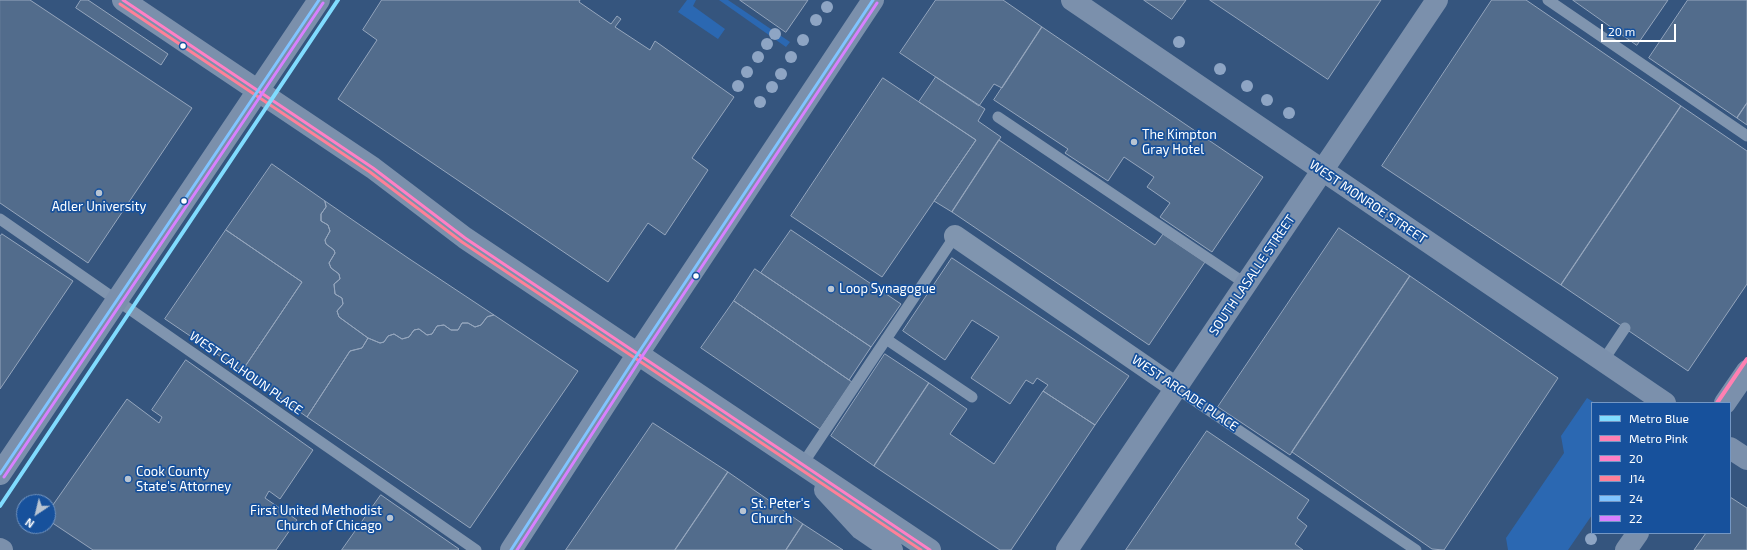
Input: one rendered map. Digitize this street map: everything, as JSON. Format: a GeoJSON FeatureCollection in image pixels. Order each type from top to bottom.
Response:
{"type":"FeatureCollection","features":[{"type":"Feature","properties":{"kind":"main road"},"geometry":{"type":"LineString","coordinates":[[123,0],[373,168],[465,238],[637,355],[930,550]]}},
{"type":"Feature","properties":{"kind":"main road"},"geometry":{"type":"LineString","coordinates":[[0,474],[319,0]]}},
{"type":"Feature","properties":{"kind":"main road"},"geometry":{"type":"LineString","coordinates":[[511,550],[637,355],[873,0]]}},
{"type":"Feature","properties":{"kind":"main road","name":"WEST MONROE STREET"},"geometry":{"type":"LineString","coordinates":[[1072,0],[1664,402]]}},
{"type":"Feature","properties":{"kind":"main road","name":"SOUTH LASALLE STREET"},"geometry":{"type":"LineString","coordinates":[[1067,550],[1437,0]]}},
{"type":"Feature","properties":{"kind":"main road"},"geometry":{"type":"LineString","coordinates":[[1726,402],[1747,371]]}},
{"type":"Feature","properties":{"kind":"main road"},"geometry":{"type":"LineString","coordinates":[[1731,449],[1747,459]]}},
{"type":"Feature","properties":{"kind":"main road"},"geometry":{"type":"LineString","coordinates":[[802,465],[861,529],[892,550]]}},
{"type":"Feature","properties":{"kind":"main road"},"geometry":{"type":"LineString","coordinates":[[1626,550],[1637,534]]}},
{"type":"Feature","properties":{"kind":"street","name":"WEST ARCADE PLACE"},"geometry":{"type":"LineString","coordinates":[[955,236],[1176,388]]}},
{"type":"Feature","properties":{"kind":"lane"},"geometry":{"type":"LineString","coordinates":[[1548,0],[1747,136]]}},
{"type":"Feature","properties":{"kind":"lane"},"geometry":{"type":"LineString","coordinates":[[998,117],[1246,284]]}},
{"type":"Feature","properties":{"kind":"lane","name":"WEST CALHOUN PLACE"},"geometry":{"type":"LineString","coordinates":[[0,219],[476,550]]}},
{"type":"Feature","properties":{"kind":"lane"},"geometry":{"type":"LineString","coordinates":[[802,465],[955,236]]}},
{"type":"Feature","properties":{"kind":"lane"},"geometry":{"type":"LineString","coordinates":[[1603,361],[1625,328]]}},
{"type":"Feature","properties":{"kind":"lane"},"geometry":{"type":"LineString","coordinates":[[886,339],[972,397]]}},
{"type":"Feature","properties":{"kind":"lane","name":"WEST ARCADE PLACE"},"geometry":{"type":"LineString","coordinates":[[1176,388],[1416,550]]}},
{"type":"Feature","properties":{"kind":"shaded area"},"geometry":{"type":"Polygon","coordinates":[[[687,0],[696,0],[693,6],[725,29],[718,39],[678,12],[687,0]]]}},
{"type":"Feature","properties":{"kind":"shaded area"},"geometry":{"type":"Polygon","coordinates":[[[719,0],[728,0],[790,42],[786,47],[719,0]]]}},
{"type":"Feature","properties":{"kind":"shaded area"},"geometry":{"type":"Polygon","coordinates":[[[1587,398],[1593,402],[1591,402],[1591,516],[1568,550],[1508,550],[1506,538],[1564,453],[1561,436],[1587,398]]]}},
{"type":"Feature","properties":{"kind":"building"},"geometry":{"type":"Polygon","coordinates":[[[0,0],[30,0],[192,108],[88,263],[0,203],[0,0]]]}},
{"type":"Feature","properties":{"kind":"building"},"geometry":{"type":"Polygon","coordinates":[[[81,0],[88,0],[168,54],[161,65],[76,8],[81,0]]]}},
{"type":"Feature","properties":{"kind":"building"},"geometry":{"type":"Polygon","coordinates":[[[382,0],[580,0],[579,2],[611,24],[617,16],[621,19],[615,27],[650,50],[655,41],[734,97],[692,158],[708,170],[665,235],[648,223],[608,282],[338,99],[377,40],[363,30],[382,0]]]}},
{"type":"Feature","properties":{"kind":"building"},"geometry":{"type":"Polygon","coordinates":[[[740,0],[808,0],[786,32],[740,0]]]}},
{"type":"Feature","properties":{"kind":"building"},"geometry":{"type":"Polygon","coordinates":[[[936,0],[1003,0],[1042,27],[1002,88],[994,84],[979,106],[900,53],[936,0]]]}},
{"type":"Feature","properties":{"kind":"building"},"geometry":{"type":"Polygon","coordinates":[[[1144,0],[1186,0],[1172,19],[1144,0]]]}},
{"type":"Feature","properties":{"kind":"building"},"geometry":{"type":"Polygon","coordinates":[[[1210,0],[1381,0],[1328,79],[1210,0]]]}},
{"type":"Feature","properties":{"kind":"building"},"geometry":{"type":"Polygon","coordinates":[[[1492,0],[1526,0],[1681,106],[1561,285],[1382,166],[1492,0]]]}},
{"type":"Feature","properties":{"kind":"building"},"geometry":{"type":"Polygon","coordinates":[[[1573,0],[1668,0],[1637,45],[1573,0]]]}},
{"type":"Feature","properties":{"kind":"building"},"geometry":{"type":"Polygon","coordinates":[[[1688,0],[1747,0],[1747,103],[1737,118],[1649,58],[1688,0]]]}},
{"type":"Feature","properties":{"kind":"building","name":"The Kimpton Gray Hotel"},"geometry":{"type":"Polygon","coordinates":[[[1042,27],[1263,177],[1212,252],[1160,217],[1170,203],[1147,187],[1154,177],[1124,157],[1108,181],[1065,153],[1068,149],[994,100],[1042,27]]]}},
{"type":"Feature","properties":{"kind":"building"},"geometry":{"type":"Polygon","coordinates":[[[936,77],[985,109],[978,121],[1001,137],[952,212],[934,201],[976,140],[919,102],[936,77]]]}},
{"type":"Feature","properties":{"kind":"building"},"geometry":{"type":"Polygon","coordinates":[[[883,78],[976,140],[882,277],[791,216],[883,78]]]}},
{"type":"Feature","properties":{"kind":"building"},"geometry":{"type":"Polygon","coordinates":[[[1747,103],[1747,125],[1737,118],[1747,103]]]}},
{"type":"Feature","properties":{"kind":"building"},"geometry":{"type":"Polygon","coordinates":[[[1681,106],[1747,151],[1747,284],[1688,371],[1561,285],[1681,106]]]}},
{"type":"Feature","properties":{"kind":"building"},"geometry":{"type":"Polygon","coordinates":[[[999,140],[1155,245],[1163,234],[1205,262],[1149,345],[952,212],[999,140]]]}},
{"type":"Feature","properties":{"kind":"building"},"geometry":{"type":"Polygon","coordinates":[[[272,164],[325,201],[326,207],[321,214],[321,221],[328,225],[330,231],[325,240],[326,244],[334,250],[335,253],[329,263],[331,268],[339,274],[340,279],[334,284],[335,294],[342,298],[343,304],[337,311],[339,317],[368,338],[362,348],[350,351],[307,417],[242,371],[302,282],[226,230],[272,164]]]}},
{"type":"Feature","properties":{"kind":"building"},"geometry":{"type":"Polygon","coordinates":[[[325,201],[494,315],[487,317],[481,325],[475,327],[468,323],[462,323],[458,330],[451,330],[444,325],[437,326],[432,334],[427,335],[419,329],[414,330],[409,337],[402,339],[394,334],[388,336],[384,342],[380,343],[368,338],[339,317],[337,311],[343,304],[342,298],[335,294],[334,284],[340,279],[339,274],[331,268],[329,263],[335,253],[334,250],[326,244],[325,240],[330,231],[328,225],[321,221],[321,214],[326,207],[325,201]]]}},
{"type":"Feature","properties":{"kind":"building"},"geometry":{"type":"Polygon","coordinates":[[[1339,228],[1410,276],[1290,455],[1218,407],[1339,228]]]}},
{"type":"Feature","properties":{"kind":"building"},"geometry":{"type":"Polygon","coordinates":[[[226,230],[302,282],[242,371],[165,319],[226,230]]]}},
{"type":"Feature","properties":{"kind":"building","name":"Loop Synagogue"},"geometry":{"type":"Polygon","coordinates":[[[791,230],[901,304],[871,347],[761,273],[791,230]]]}},
{"type":"Feature","properties":{"kind":"building"},"geometry":{"type":"Polygon","coordinates":[[[2,234],[73,281],[0,389],[0,237],[2,234]]]}},
{"type":"Feature","properties":{"kind":"building"},"geometry":{"type":"Polygon","coordinates":[[[952,258],[1129,376],[1095,425],[1043,391],[1048,385],[1037,378],[1033,384],[1026,380],[1010,404],[971,378],[999,337],[972,320],[945,360],[903,331],[952,258]]]}},
{"type":"Feature","properties":{"kind":"building"},"geometry":{"type":"Polygon","coordinates":[[[755,269],[871,347],[849,380],[734,301],[755,269]]]}},
{"type":"Feature","properties":{"kind":"building"},"geometry":{"type":"Polygon","coordinates":[[[1410,276],[1558,378],[1444,550],[1432,549],[1292,452],[1410,276]]]}},
{"type":"Feature","properties":{"kind":"building"},"geometry":{"type":"Polygon","coordinates":[[[734,301],[852,382],[820,429],[701,348],[734,301]]]}},
{"type":"Feature","properties":{"kind":"building"},"geometry":{"type":"Polygon","coordinates":[[[494,315],[578,371],[470,528],[307,417],[350,351],[362,348],[368,338],[380,343],[384,342],[388,336],[394,334],[402,339],[409,337],[414,330],[419,329],[427,335],[432,334],[437,326],[444,325],[451,330],[458,330],[462,323],[468,323],[475,327],[481,325],[487,317],[494,315]]]}},
{"type":"Feature","properties":{"kind":"building"},"geometry":{"type":"Polygon","coordinates":[[[885,354],[929,383],[874,466],[831,436],[885,354]]]}},
{"type":"Feature","properties":{"kind":"building"},"geometry":{"type":"Polygon","coordinates":[[[186,360],[313,450],[280,499],[269,491],[265,498],[297,520],[276,550],[93,550],[56,525],[56,501],[127,399],[159,423],[162,417],[152,410],[186,360]]]}},
{"type":"Feature","properties":{"kind":"building"},"geometry":{"type":"Polygon","coordinates":[[[929,383],[967,409],[950,434],[994,464],[1043,391],[1095,425],[1011,550],[1000,550],[874,466],[929,383]]]}},
{"type":"Feature","properties":{"kind":"building"},"geometry":{"type":"Polygon","coordinates":[[[653,423],[728,472],[675,550],[566,550],[653,423]]]}},
{"type":"Feature","properties":{"kind":"building"},"geometry":{"type":"Polygon","coordinates":[[[1207,431],[1309,500],[1297,518],[1307,526],[1295,544],[1303,550],[1126,550],[1207,431]]]}},
{"type":"Feature","properties":{"kind":"building","name":"St. Peter's Church"},"geometry":{"type":"Polygon","coordinates":[[[728,472],[803,524],[786,550],[675,550],[728,472]]]}},
{"type":"Feature","properties":{"kind":"building","name":"First United Methodist Church of Chicago"},"geometry":{"type":"Polygon","coordinates":[[[381,495],[459,549],[342,550],[381,495]]]}},
{"type":"Feature","properties":{"kind":"building"},"geometry":{"type":"Polygon","coordinates":[[[1731,498],[1747,508],[1747,550],[1694,550],[1705,534],[1731,534],[1731,498]]]}},
{"type":"Feature","properties":{"kind":"building"},"geometry":{"type":"Polygon","coordinates":[[[803,524],[843,550],[786,550],[803,524]]]}},
{"type":"Feature","properties":{"kind":"metro line","name":"Blue"},"geometry":{"type":"LineString","coordinates":[[0,506],[338,0]]}},
{"type":"Feature","properties":{"kind":"metro line","name":"Pink"},"geometry":{"type":"LineString","coordinates":[[1718,402],[1747,359]]}},
{"type":"Feature","properties":{"kind":"transit line","name":"20"},"geometry":{"type":"LineString","coordinates":[[123,0],[373,168],[465,238],[930,550]]}},
{"type":"Feature","properties":{"kind":"transit line","name":"24"},"geometry":{"type":"LineString","coordinates":[[0,474],[319,0]]}},
{"type":"Feature","properties":{"kind":"transit line","name":"24"},"geometry":{"type":"LineString","coordinates":[[511,550],[637,355],[873,0]]}},
{"type":"Feature","properties":{"kind":"transit line","name":"22"},"geometry":{"type":"LineString","coordinates":[[4,477],[323,3]]}},
{"type":"Feature","properties":{"kind":"transit line","name":"22"},"geometry":{"type":"LineString","coordinates":[[517,550],[641,358],[877,3]]}},
{"type":"Feature","properties":{"kind":"transit line","name":"J14"},"geometry":{"type":"LineString","coordinates":[[120,4],[370,172],[462,242],[921,550]]}},
{"type":"Feature","properties":{"kind":"place","name":"The Kimpton Gray Hotel"},"geometry":{"type":"Point","coordinates":[1134,142]}},
{"type":"Feature","properties":{"kind":"place","name":"Adler University"},"geometry":{"type":"Point","coordinates":[99,193]}},
{"type":"Feature","properties":{"kind":"place","name":"Loop Synagogue"},"geometry":{"type":"Point","coordinates":[831,289]}},
{"type":"Feature","properties":{"kind":"place","name":"Cook County State's Attorney"},"geometry":{"type":"Point","coordinates":[128,479]}},
{"type":"Feature","properties":{"kind":"place","name":"St. Peter's Church"},"geometry":{"type":"Point","coordinates":[743,511]}},
{"type":"Feature","properties":{"kind":"place","name":"First United Methodist Church of Chicago"},"geometry":{"type":"Point","coordinates":[390,518]}}]}
